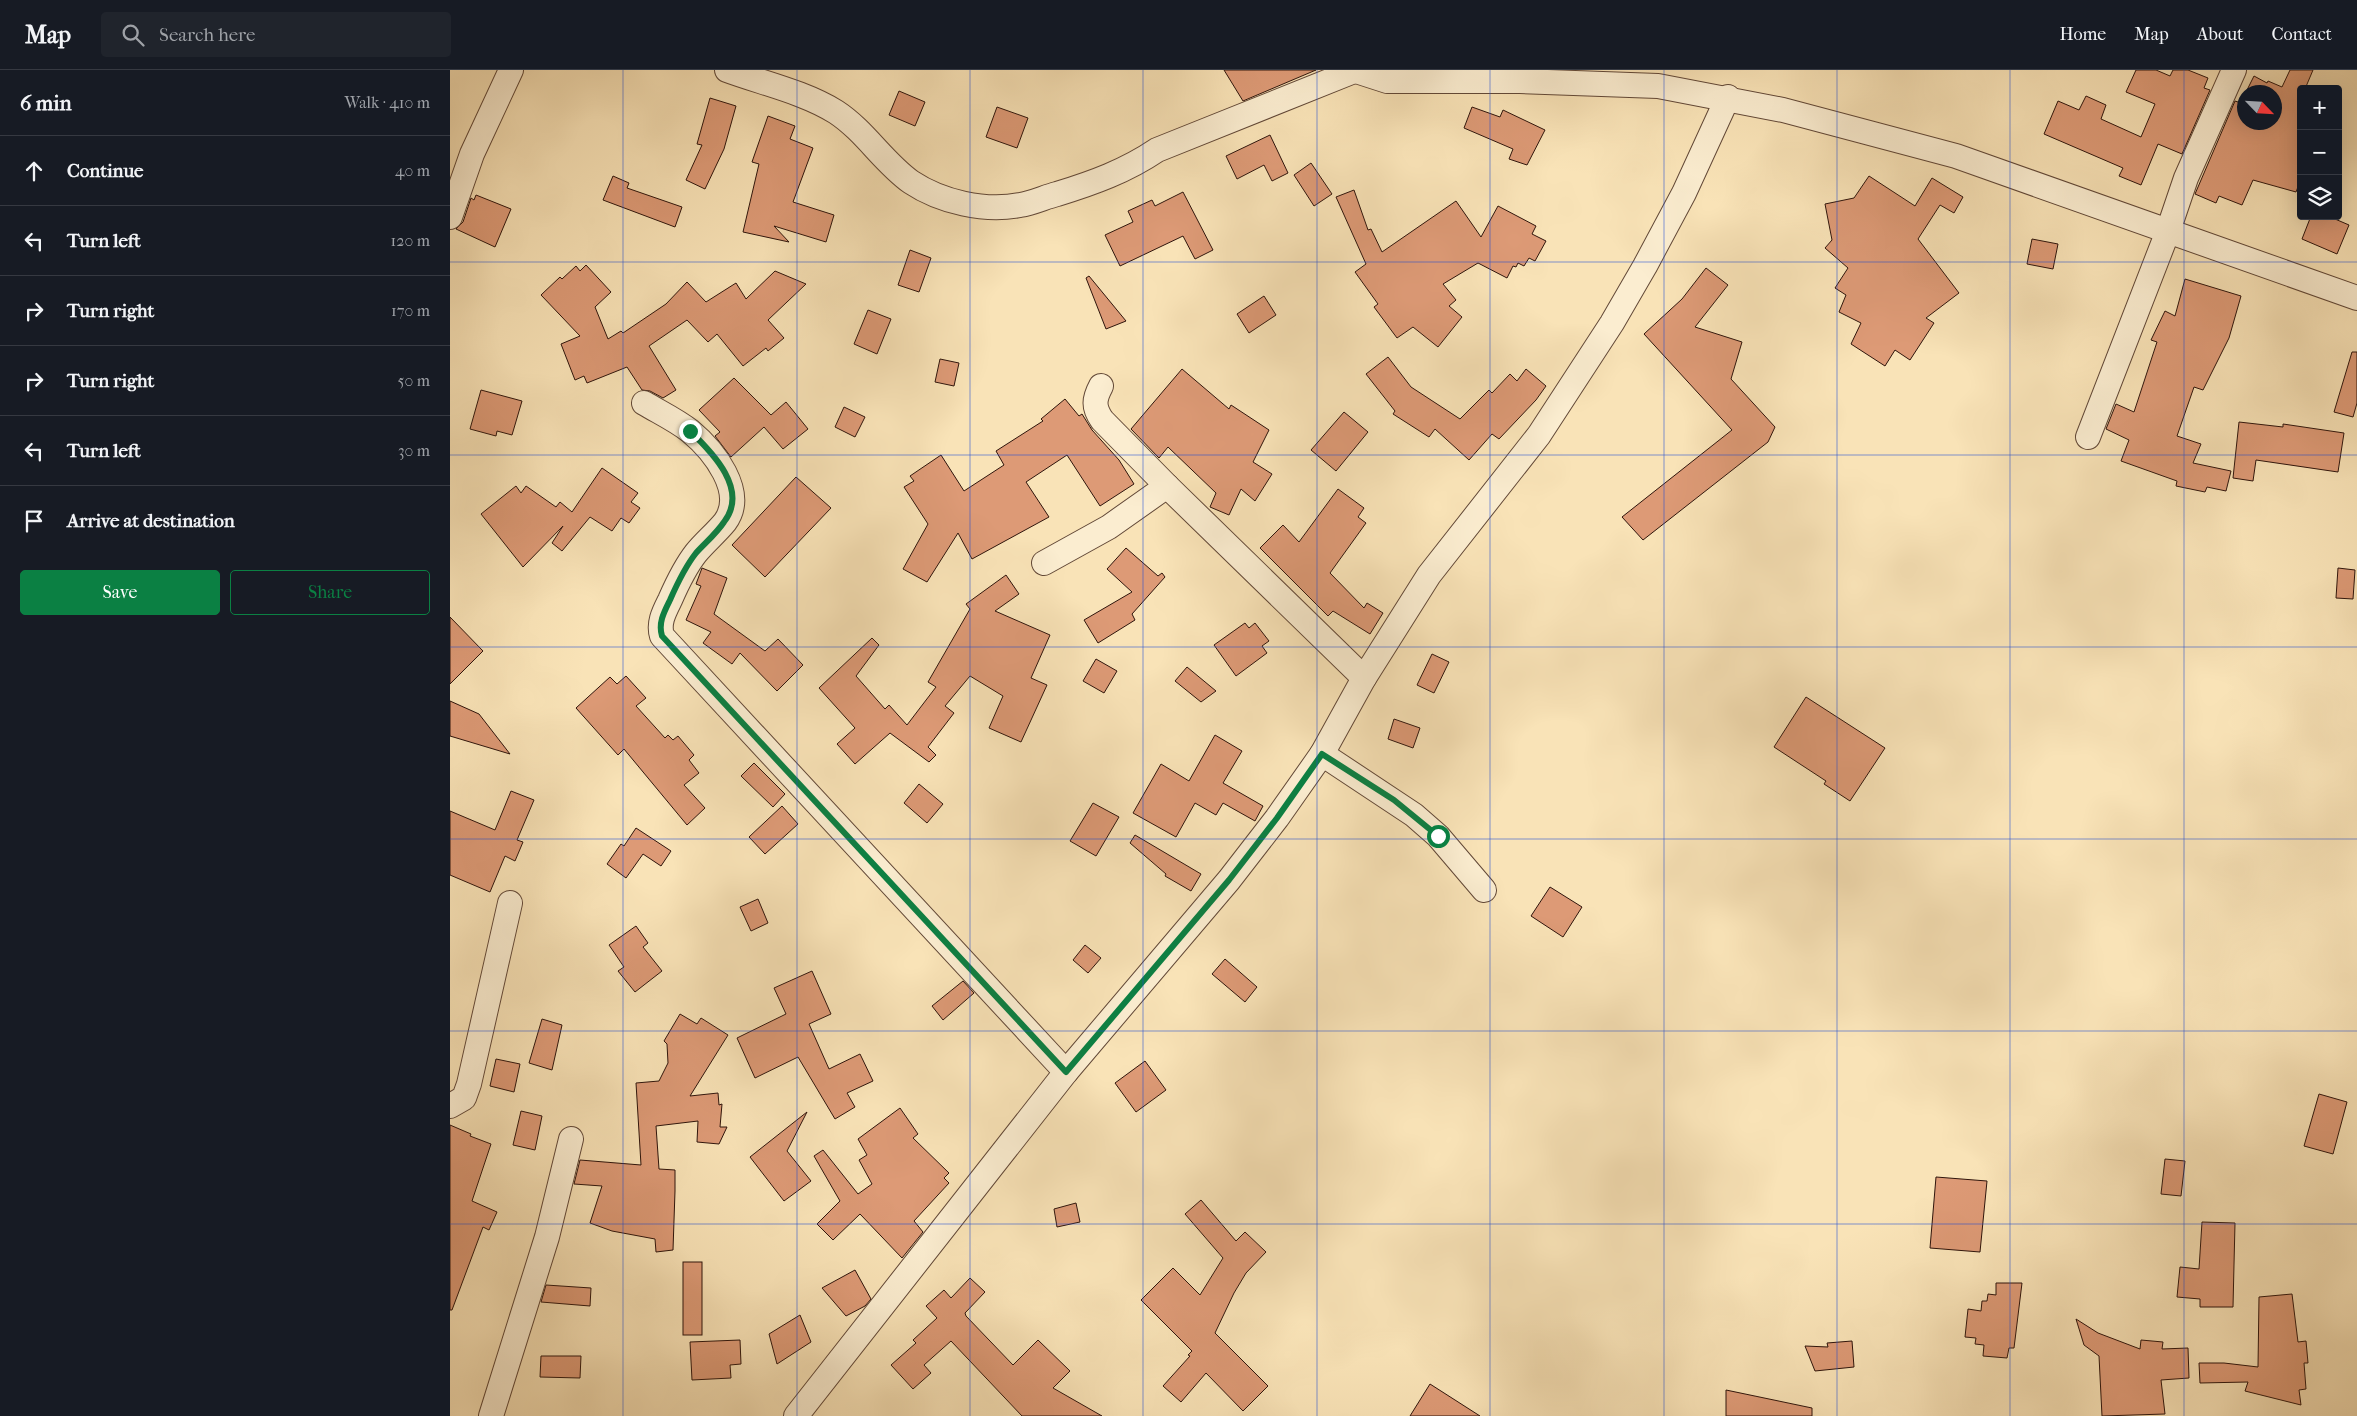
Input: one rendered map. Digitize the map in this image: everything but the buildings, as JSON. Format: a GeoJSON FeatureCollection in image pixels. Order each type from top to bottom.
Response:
{"type":"FeatureCollection","features":[{"type":"Feature","properties":{"kind":"street"},"geometry":{"type":"LineString","coordinates":[[450,217],[472,154],[511,70]]}},
{"type":"Feature","properties":{"kind":"street"},"geometry":{"type":"LineString","coordinates":[[726,70],[822,104],[859,130],[895,170],[937,196],[994,206],[1020,205],[1104,178],[1134,165],[1157,150],[1354,71],[1387,81],[1520,81],[1658,86],[1783,110],[1956,156],[2357,298]]}},
{"type":"Feature","properties":{"kind":"street"},"geometry":{"type":"LineString","coordinates":[[2088,437],[2168,231],[2186,178],[2234,70]]}},
{"type":"Feature","properties":{"kind":"street"},"geometry":{"type":"LineString","coordinates":[[802,1414],[1066,1072],[1229,880],[1277,818],[1322,754],[1364,678],[1429,575],[1539,435],[1581,371],[1650,258],[1688,184],[1728,98]]}},
{"type":"Feature","properties":{"kind":"street"},"geometry":{"type":"LineString","coordinates":[[1101,386],[1095,402],[1098,413],[1167,486],[1364,678]]}},
{"type":"Feature","properties":{"kind":"street"},"geometry":{"type":"LineString","coordinates":[[644,403],[678,423],[699,440],[720,467],[730,484],[733,494],[732,505],[725,522],[692,559],[674,589],[660,624],[662,636],[1066,1072]]}},
{"type":"Feature","properties":{"kind":"street"},"geometry":{"type":"LineString","coordinates":[[1044,563],[1109,527],[1167,486]]}},
{"type":"Feature","properties":{"kind":"street"},"geometry":{"type":"LineString","coordinates":[[1322,754],[1414,815],[1438,836],[1484,890]]}},
{"type":"Feature","properties":{"kind":"street"},"geometry":{"type":"LineString","coordinates":[[450,1106],[464,1098],[469,1084],[510,903]]}},
{"type":"Feature","properties":{"kind":"street"},"geometry":{"type":"LineString","coordinates":[[491,1416],[547,1237],[570,1138]]}},
{"type":"Feature","properties":{"kind":"route"},"geometry":{"type":"LineString","coordinates":[[690,431],[720,467],[730,484],[733,494],[732,505],[725,522],[688,563],[674,589],[660,624],[662,636],[1066,1072],[1229,880],[1277,818],[1322,754],[1394,800],[1438,836]]}}]}
